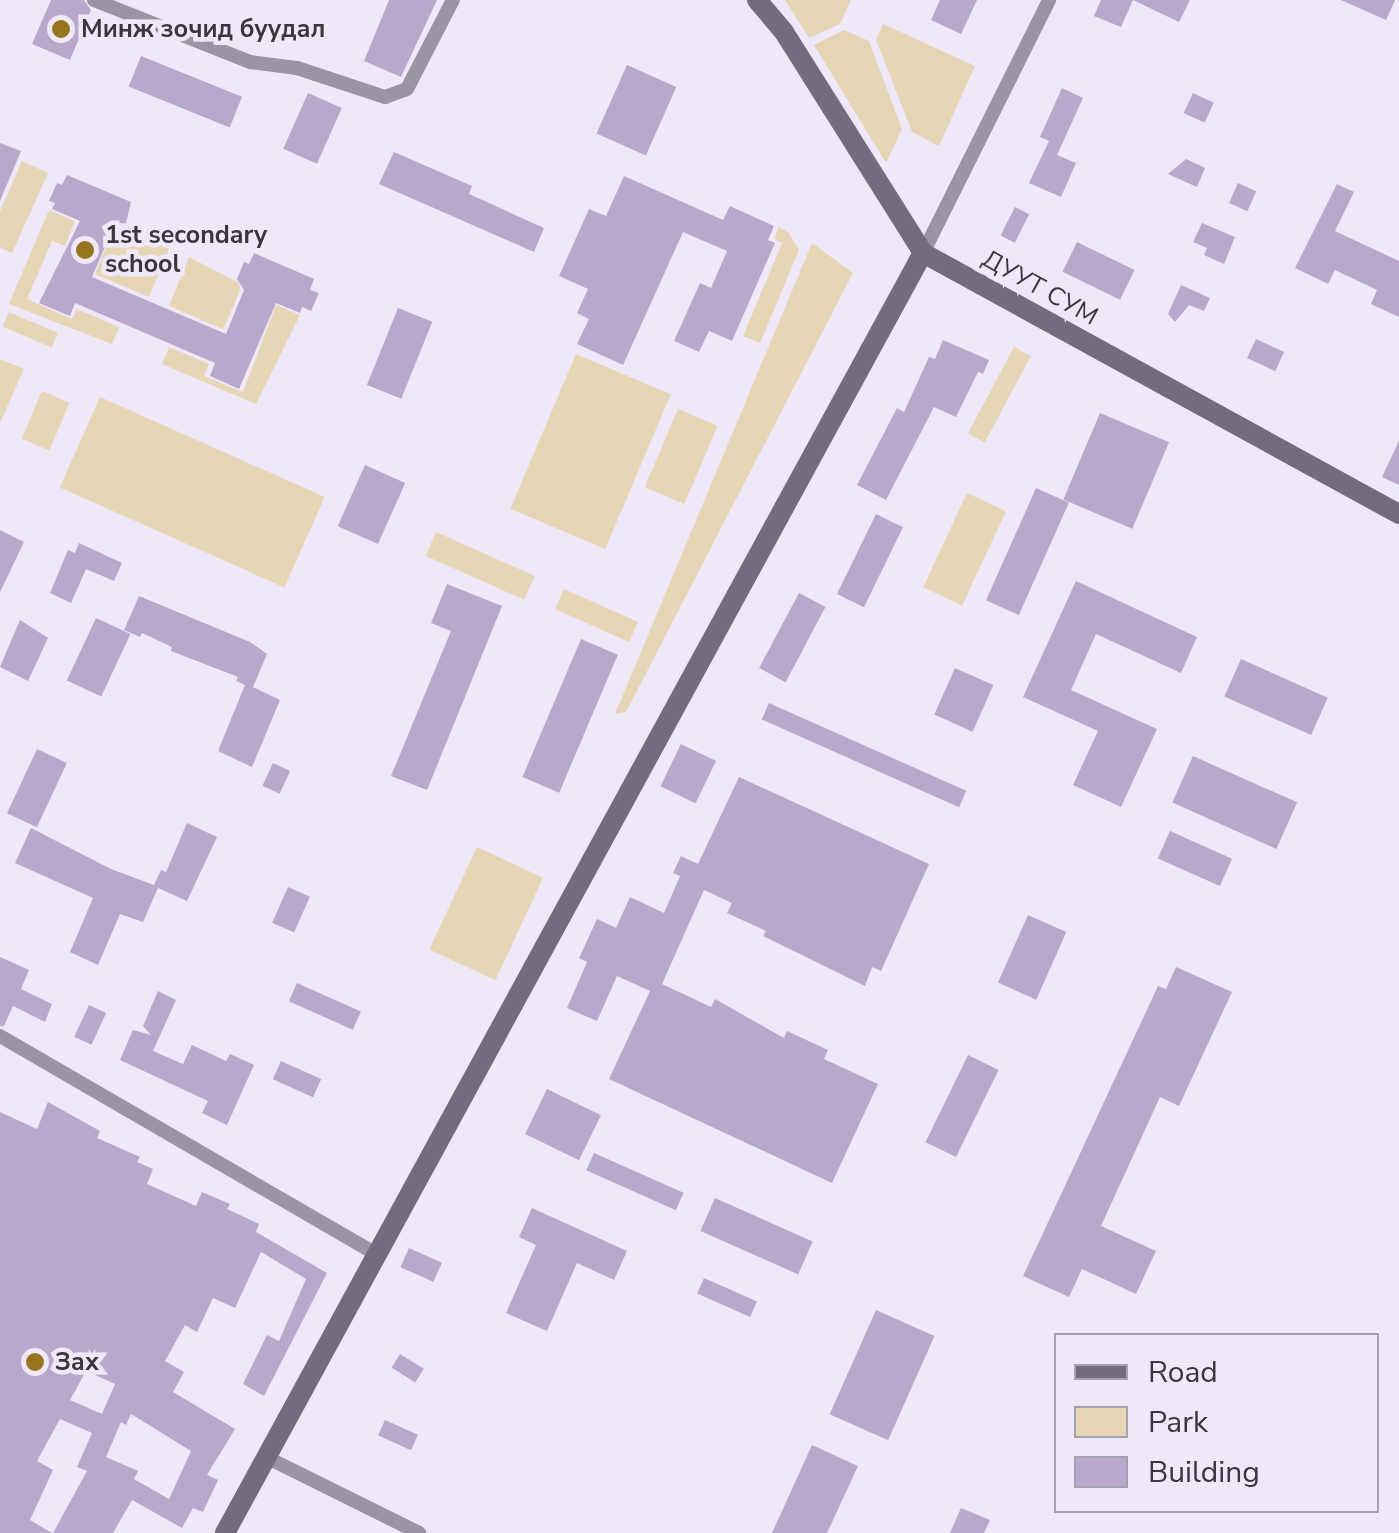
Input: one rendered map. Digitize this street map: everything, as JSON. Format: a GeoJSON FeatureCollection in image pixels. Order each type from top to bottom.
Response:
{"type":"FeatureCollection","features":[{"type":"Feature","properties":{"kind":"street"},"geometry":{"type":"LineString","coordinates":[[94,0],[250,62],[296,68],[385,97],[407,89],[453,0]]}},
{"type":"Feature","properties":{"kind":"street","name":"ДУУТ СУМ"},"geometry":{"type":"LineString","coordinates":[[757,0],[784,32],[923,253],[1399,514]]}},
{"type":"Feature","properties":{"kind":"street"},"geometry":{"type":"LineString","coordinates":[[225,1533],[923,253],[1049,0]]}},
{"type":"Feature","properties":{"kind":"street"},"geometry":{"type":"LineString","coordinates":[[0,1036],[376,1254]]}},
{"type":"Feature","properties":{"kind":"street"},"geometry":{"type":"LineString","coordinates":[[266,1457],[418,1533]]}},
{"type":"Feature","properties":{"kind":"green space"},"geometry":{"type":"Polygon","coordinates":[[[785,0],[851,0],[840,24],[809,38],[785,0]]]}},
{"type":"Feature","properties":{"kind":"green space"},"geometry":{"type":"Polygon","coordinates":[[[883,24],[975,66],[939,146],[912,132],[876,40],[883,24]]]}},
{"type":"Feature","properties":{"kind":"green space"},"geometry":{"type":"Polygon","coordinates":[[[844,30],[869,41],[902,129],[886,163],[814,45],[844,30]]]}},
{"type":"Feature","properties":{"kind":"green space"},"geometry":{"type":"Polygon","coordinates":[[[22,161],[48,173],[12,253],[0,248],[0,211],[22,161]]]}},
{"type":"Feature","properties":{"kind":"green space"},"geometry":{"type":"Polygon","coordinates":[[[49,210],[75,221],[65,246],[52,241],[27,299],[72,319],[77,309],[119,327],[112,344],[9,304],[49,210]]]}},
{"type":"Feature","properties":{"kind":"green space"},"geometry":{"type":"Polygon","coordinates":[[[779,227],[789,233],[799,250],[760,343],[743,336],[782,243],[774,239],[779,227]]]}},
{"type":"Feature","properties":{"kind":"green space"},"geometry":{"type":"Polygon","coordinates":[[[126,230],[169,249],[149,297],[95,274],[111,235],[126,230]]]}},
{"type":"Feature","properties":{"kind":"green space"},"geometry":{"type":"Polygon","coordinates":[[[812,243],[853,273],[626,712],[615,714],[812,243]]]}},
{"type":"Feature","properties":{"kind":"green space"},"geometry":{"type":"Polygon","coordinates":[[[189,257],[239,283],[240,291],[223,329],[169,306],[189,257]]]}},
{"type":"Feature","properties":{"kind":"green space"},"geometry":{"type":"Polygon","coordinates":[[[276,305],[300,315],[256,404],[162,364],[169,347],[209,364],[204,376],[243,392],[276,305]]]}},
{"type":"Feature","properties":{"kind":"green space"},"geometry":{"type":"Polygon","coordinates":[[[9,312],[58,333],[52,347],[3,327],[9,312]]]}},
{"type":"Feature","properties":{"kind":"green space"},"geometry":{"type":"Polygon","coordinates":[[[1014,347],[1031,356],[985,442],[968,434],[1014,347]]]}},
{"type":"Feature","properties":{"kind":"green space"},"geometry":{"type":"Polygon","coordinates":[[[576,354],[671,394],[605,549],[510,509],[576,354]]]}},
{"type":"Feature","properties":{"kind":"green space"},"geometry":{"type":"Polygon","coordinates":[[[0,359],[24,369],[0,423],[0,359]]]}},
{"type":"Feature","properties":{"kind":"green space"},"geometry":{"type":"Polygon","coordinates":[[[42,391],[70,403],[49,451],[22,439],[42,391]]]}},
{"type":"Feature","properties":{"kind":"green space"},"geometry":{"type":"Polygon","coordinates":[[[100,397],[325,497],[284,587],[60,487],[100,397]]]}},
{"type":"Feature","properties":{"kind":"green space"},"geometry":{"type":"Polygon","coordinates":[[[678,409],[718,426],[684,504],[645,487],[678,409]]]}},
{"type":"Feature","properties":{"kind":"green space"},"geometry":{"type":"Polygon","coordinates":[[[967,493],[1006,511],[962,605],[923,587],[967,493]]]}},
{"type":"Feature","properties":{"kind":"green space"},"geometry":{"type":"Polygon","coordinates":[[[436,532],[535,576],[524,600],[425,556],[436,532]]]}},
{"type":"Feature","properties":{"kind":"green space"},"geometry":{"type":"Polygon","coordinates":[[[564,589],[638,622],[629,642],[555,609],[564,589]]]}},
{"type":"Feature","properties":{"kind":"green space"},"geometry":{"type":"Polygon","coordinates":[[[477,847],[543,878],[495,980],[429,949],[477,847]]]}},
{"type":"Feature","properties":{"kind":"building","name":"Минж зочид буудал"},"geometry":{"type":"Polygon","coordinates":[[[51,0],[84,0],[91,10],[70,60],[32,44],[51,0]]]}},
{"type":"Feature","properties":{"kind":"building"},"geometry":{"type":"Polygon","coordinates":[[[389,0],[437,0],[401,77],[364,61],[389,0]]]}},
{"type":"Feature","properties":{"kind":"building"},"geometry":{"type":"Polygon","coordinates":[[[940,0],[977,0],[961,34],[931,20],[940,0]]]}},
{"type":"Feature","properties":{"kind":"building"},"geometry":{"type":"Polygon","coordinates":[[[1101,0],[1133,0],[1121,27],[1094,16],[1101,0]]]}},
{"type":"Feature","properties":{"kind":"building"},"geometry":{"type":"Polygon","coordinates":[[[1133,0],[1190,0],[1179,22],[1133,0]]]}},
{"type":"Feature","properties":{"kind":"building"},"geometry":{"type":"Polygon","coordinates":[[[1341,0],[1395,0],[1386,20],[1341,0]]]}},
{"type":"Feature","properties":{"kind":"building"},"geometry":{"type":"Polygon","coordinates":[[[141,56],[242,97],[230,127],[129,87],[141,56]]]}},
{"type":"Feature","properties":{"kind":"building"},"geometry":{"type":"Polygon","coordinates":[[[627,65],[676,87],[646,155],[596,134],[627,65]]]}},
{"type":"Feature","properties":{"kind":"building"},"geometry":{"type":"Polygon","coordinates":[[[1062,88],[1083,98],[1057,155],[1076,163],[1061,197],[1029,183],[1049,141],[1040,137],[1062,88]]]}},
{"type":"Feature","properties":{"kind":"building"},"geometry":{"type":"Polygon","coordinates":[[[308,93],[342,108],[317,164],[283,149],[308,93]]]}},
{"type":"Feature","properties":{"kind":"building"},"geometry":{"type":"Polygon","coordinates":[[[1193,93],[1214,103],[1205,123],[1184,113],[1193,93]]]}},
{"type":"Feature","properties":{"kind":"building"},"geometry":{"type":"Polygon","coordinates":[[[0,143],[21,151],[0,201],[0,143]]]}},
{"type":"Feature","properties":{"kind":"building"},"geometry":{"type":"Polygon","coordinates":[[[394,152],[472,186],[469,194],[544,228],[534,252],[379,184],[394,152]]]}},
{"type":"Feature","properties":{"kind":"building"},"geometry":{"type":"Polygon","coordinates":[[[1186,159],[1205,168],[1197,187],[1168,174],[1186,159]]]}},
{"type":"Feature","properties":{"kind":"building"},"geometry":{"type":"Polygon","coordinates":[[[67,175],[131,202],[124,232],[111,233],[92,277],[226,334],[244,290],[237,279],[244,262],[249,264],[254,253],[314,279],[310,290],[319,293],[311,311],[302,307],[300,313],[276,303],[239,389],[210,376],[215,363],[75,303],[70,316],[39,303],[80,221],[52,209],[55,203],[49,201],[57,183],[62,185],[67,175]]]}},
{"type":"Feature","properties":{"kind":"building"},"geometry":{"type":"Polygon","coordinates":[[[624,176],[723,220],[730,206],[774,226],[768,240],[775,243],[732,341],[709,331],[699,352],[674,341],[700,283],[711,288],[727,251],[683,232],[623,365],[577,344],[589,319],[577,313],[588,289],[559,276],[589,209],[606,216],[624,176]]]}},
{"type":"Feature","properties":{"kind":"building"},"geometry":{"type":"Polygon","coordinates":[[[1238,183],[1256,191],[1247,211],[1229,203],[1238,183]]]}},
{"type":"Feature","properties":{"kind":"building"},"geometry":{"type":"Polygon","coordinates":[[[1337,184],[1354,192],[1335,231],[1399,261],[1399,317],[1371,304],[1377,290],[1335,270],[1328,284],[1295,268],[1337,184]]]}},
{"type":"Feature","properties":{"kind":"building"},"geometry":{"type":"Polygon","coordinates":[[[1015,207],[1029,214],[1015,243],[1000,236],[1015,207]]]}},
{"type":"Feature","properties":{"kind":"building"},"geometry":{"type":"Polygon","coordinates":[[[1202,223],[1235,237],[1224,264],[1204,255],[1207,248],[1193,242],[1202,223]]]}},
{"type":"Feature","properties":{"kind":"building"},"geometry":{"type":"Polygon","coordinates":[[[1077,242],[1135,270],[1120,300],[1063,272],[1077,242]]]}},
{"type":"Feature","properties":{"kind":"building"},"geometry":{"type":"Polygon","coordinates":[[[1181,285],[1210,298],[1204,311],[1189,305],[1175,322],[1168,314],[1181,285]]]}},
{"type":"Feature","properties":{"kind":"building"},"geometry":{"type":"Polygon","coordinates":[[[398,308],[432,322],[401,399],[367,385],[398,308]]]}},
{"type":"Feature","properties":{"kind":"building"},"geometry":{"type":"Polygon","coordinates":[[[1256,339],[1284,352],[1275,371],[1247,358],[1256,339]]]}},
{"type":"Feature","properties":{"kind":"building"},"geometry":{"type":"Polygon","coordinates":[[[943,340],[989,360],[983,374],[978,372],[956,417],[934,407],[886,500],[857,485],[897,408],[904,412],[929,357],[935,359],[943,340]]]}},
{"type":"Feature","properties":{"kind":"building"},"geometry":{"type":"Polygon","coordinates":[[[1100,413],[1169,442],[1132,529],[1063,500],[1100,413]]]}},
{"type":"Feature","properties":{"kind":"building"},"geometry":{"type":"Polygon","coordinates":[[[1399,441],[1399,485],[1382,477],[1399,441]]]}},
{"type":"Feature","properties":{"kind":"building"},"geometry":{"type":"Polygon","coordinates":[[[365,465],[405,483],[378,544],[338,526],[365,465]]]}},
{"type":"Feature","properties":{"kind":"building"},"geometry":{"type":"Polygon","coordinates":[[[1036,488],[1069,503],[1019,615],[986,600],[1036,488]]]}},
{"type":"Feature","properties":{"kind":"building"},"geometry":{"type":"Polygon","coordinates":[[[876,514],[903,527],[864,607],[837,594],[876,514]]]}},
{"type":"Feature","properties":{"kind":"building"},"geometry":{"type":"Polygon","coordinates":[[[0,530],[24,542],[0,592],[0,530]]]}},
{"type":"Feature","properties":{"kind":"building"},"geometry":{"type":"Polygon","coordinates":[[[79,543],[122,563],[114,581],[86,569],[71,603],[50,593],[68,550],[75,553],[79,543]]]}},
{"type":"Feature","properties":{"kind":"building"},"geometry":{"type":"Polygon","coordinates":[[[1076,581],[1197,637],[1181,673],[1096,634],[1071,690],[1157,729],[1121,807],[1073,785],[1098,731],[1023,697],[1076,581]]]}},
{"type":"Feature","properties":{"kind":"building"},"geometry":{"type":"Polygon","coordinates":[[[447,584],[502,606],[427,790],[391,776],[451,631],[431,623],[447,584]]]}},
{"type":"Feature","properties":{"kind":"building"},"geometry":{"type":"Polygon","coordinates":[[[799,593],[825,607],[786,682],[759,668],[799,593]]]}},
{"type":"Feature","properties":{"kind":"building"},"geometry":{"type":"Polygon","coordinates":[[[139,596],[250,642],[267,654],[253,687],[280,700],[252,767],[218,751],[245,685],[236,681],[238,677],[171,651],[172,647],[142,633],[140,637],[124,630],[139,596]]]}},
{"type":"Feature","properties":{"kind":"building"},"geometry":{"type":"Polygon","coordinates":[[[96,618],[130,634],[101,697],[67,681],[96,618]]]}},
{"type":"Feature","properties":{"kind":"building"},"geometry":{"type":"Polygon","coordinates":[[[20,620],[48,638],[28,681],[0,667],[20,620]]]}},
{"type":"Feature","properties":{"kind":"building"},"geometry":{"type":"Polygon","coordinates":[[[581,639],[618,655],[559,793],[522,777],[581,639]]]}},
{"type":"Feature","properties":{"kind":"building"},"geometry":{"type":"Polygon","coordinates":[[[1241,659],[1328,698],[1311,735],[1224,696],[1241,659]]]}},
{"type":"Feature","properties":{"kind":"building"},"geometry":{"type":"Polygon","coordinates":[[[955,668],[993,685],[973,732],[934,715],[955,668]]]}},
{"type":"Feature","properties":{"kind":"building"},"geometry":{"type":"Polygon","coordinates":[[[769,703],[966,791],[959,807],[762,719],[769,703]]]}},
{"type":"Feature","properties":{"kind":"building"},"geometry":{"type":"Polygon","coordinates":[[[681,744],[716,761],[695,803],[660,786],[681,744]]]}},
{"type":"Feature","properties":{"kind":"building"},"geometry":{"type":"Polygon","coordinates":[[[37,749],[67,763],[37,827],[7,813],[37,749]]]}},
{"type":"Feature","properties":{"kind":"building"},"geometry":{"type":"Polygon","coordinates":[[[1193,756],[1297,802],[1276,849],[1172,803],[1193,756]]]}},
{"type":"Feature","properties":{"kind":"building"},"geometry":{"type":"Polygon","coordinates":[[[273,763],[290,771],[280,794],[262,786],[273,763]]]}},
{"type":"Feature","properties":{"kind":"building"},"geometry":{"type":"Polygon","coordinates":[[[739,777],[929,864],[881,971],[872,967],[865,986],[763,936],[766,931],[727,913],[732,903],[704,890],[662,984],[711,1007],[715,999],[784,1038],[787,1031],[828,1050],[824,1059],[878,1084],[832,1183],[609,1079],[650,991],[617,976],[597,1021],[567,1008],[587,962],[579,958],[597,919],[616,928],[630,897],[664,913],[680,876],[673,873],[681,856],[698,864],[739,777]]]}},
{"type":"Feature","properties":{"kind":"building"},"geometry":{"type":"Polygon","coordinates":[[[187,823],[217,837],[187,901],[158,888],[143,922],[120,914],[98,965],[70,952],[93,898],[15,863],[31,828],[111,869],[154,885],[161,870],[166,872],[187,823]]]}},
{"type":"Feature","properties":{"kind":"building"},"geometry":{"type":"Polygon","coordinates":[[[1170,831],[1232,859],[1220,886],[1158,858],[1170,831]]]}},
{"type":"Feature","properties":{"kind":"building"},"geometry":{"type":"Polygon","coordinates":[[[288,887],[310,897],[294,932],[272,923],[288,887]]]}},
{"type":"Feature","properties":{"kind":"building"},"geometry":{"type":"Polygon","coordinates":[[[1028,915],[1066,932],[1036,1000],[998,983],[1028,915]]]}},
{"type":"Feature","properties":{"kind":"building"},"geometry":{"type":"Polygon","coordinates":[[[0,957],[29,970],[21,989],[52,1004],[45,1022],[13,1006],[4,1026],[0,1026],[0,957]]]}},
{"type":"Feature","properties":{"kind":"building"},"geometry":{"type":"Polygon","coordinates":[[[1176,967],[1232,992],[1179,1106],[1160,1097],[1101,1226],[1156,1251],[1136,1294],[1082,1269],[1069,1297],[1023,1276],[1158,986],[1166,989],[1176,967]]]}},
{"type":"Feature","properties":{"kind":"building"},"geometry":{"type":"Polygon","coordinates":[[[297,983],[361,1011],[353,1030],[289,1001],[297,983]]]}},
{"type":"Feature","properties":{"kind":"building"},"geometry":{"type":"Polygon","coordinates":[[[158,991],[176,1000],[153,1051],[183,1064],[192,1045],[226,1061],[230,1054],[254,1065],[227,1125],[202,1113],[208,1101],[120,1060],[133,1030],[151,1035],[143,1026],[158,991]]]}},
{"type":"Feature","properties":{"kind":"building"},"geometry":{"type":"Polygon","coordinates":[[[89,1005],[106,1013],[91,1045],[74,1037],[89,1005]]]}},
{"type":"Feature","properties":{"kind":"building"},"geometry":{"type":"Polygon","coordinates":[[[968,1055],[999,1070],[956,1157],[925,1142],[968,1055]]]}},
{"type":"Feature","properties":{"kind":"building"},"geometry":{"type":"Polygon","coordinates":[[[281,1061],[321,1079],[313,1097],[273,1079],[281,1061]]]}},
{"type":"Feature","properties":{"kind":"building"},"geometry":{"type":"Polygon","coordinates":[[[547,1089],[601,1115],[579,1160],[525,1134],[547,1089]]]}},
{"type":"Feature","properties":{"kind":"building"},"geometry":{"type":"Polygon","coordinates":[[[48,1102],[100,1131],[97,1138],[140,1157],[137,1162],[153,1169],[147,1184],[196,1206],[202,1192],[230,1204],[227,1209],[259,1224],[256,1232],[327,1273],[264,1396],[243,1384],[267,1335],[279,1341],[306,1279],[261,1252],[235,1308],[213,1298],[197,1332],[185,1325],[165,1361],[184,1372],[173,1392],[235,1429],[207,1475],[218,1480],[203,1512],[193,1508],[182,1528],[132,1500],[113,1533],[53,1533],[87,1471],[77,1467],[92,1433],[60,1419],[37,1461],[53,1470],[30,1520],[52,1533],[0,1533],[0,1112],[37,1129],[48,1102]],[[86,1371],[70,1400],[102,1414],[115,1384],[86,1371]],[[131,1414],[126,1425],[121,1422],[106,1457],[138,1471],[134,1479],[169,1499],[191,1451],[131,1414]]]}},
{"type":"Feature","properties":{"kind":"building"},"geometry":{"type":"Polygon","coordinates":[[[594,1153],[684,1193],[676,1210],[586,1170],[594,1153]]]}},
{"type":"Feature","properties":{"kind":"building"},"geometry":{"type":"Polygon","coordinates":[[[715,1198],[813,1242],[798,1274],[700,1231],[715,1198]]]}},
{"type":"Feature","properties":{"kind":"building"},"geometry":{"type":"Polygon","coordinates":[[[532,1208],[627,1251],[614,1280],[577,1263],[547,1331],[506,1313],[536,1245],[519,1237],[532,1208]]]}},
{"type":"Feature","properties":{"kind":"building"},"geometry":{"type":"Polygon","coordinates":[[[409,1248],[442,1263],[433,1282],[400,1267],[409,1248]]]}},
{"type":"Feature","properties":{"kind":"building"},"geometry":{"type":"Polygon","coordinates":[[[704,1278],[757,1302],[750,1317],[697,1294],[704,1278]]]}},
{"type":"Feature","properties":{"kind":"building"},"geometry":{"type":"Polygon","coordinates":[[[876,1310],[934,1336],[888,1440],[830,1414],[876,1310]]]}},
{"type":"Feature","properties":{"kind":"building"},"geometry":{"type":"Polygon","coordinates":[[[400,1354],[424,1369],[415,1382],[392,1368],[400,1354]]]}},
{"type":"Feature","properties":{"kind":"building"},"geometry":{"type":"Polygon","coordinates":[[[385,1420],[418,1435],[411,1450],[378,1436],[385,1420]]]}},
{"type":"Feature","properties":{"kind":"building"},"geometry":{"type":"Polygon","coordinates":[[[812,1445],[858,1466],[827,1533],[772,1533],[812,1445]]]}},
{"type":"Feature","properties":{"kind":"building"},"geometry":{"type":"Polygon","coordinates":[[[961,1508],[990,1520],[984,1533],[950,1533],[961,1508]]]}},
{"type":"Feature","properties":{"kind":"place","name":"Минж зочид буудал"},"geometry":{"type":"Point","coordinates":[61,29]}},
{"type":"Feature","properties":{"kind":"place","name":"1st secondary school"},"geometry":{"type":"Point","coordinates":[85,250]}},
{"type":"Feature","properties":{"kind":"place","name":"Зах"},"geometry":{"type":"Point","coordinates":[35,1362]}}]}
